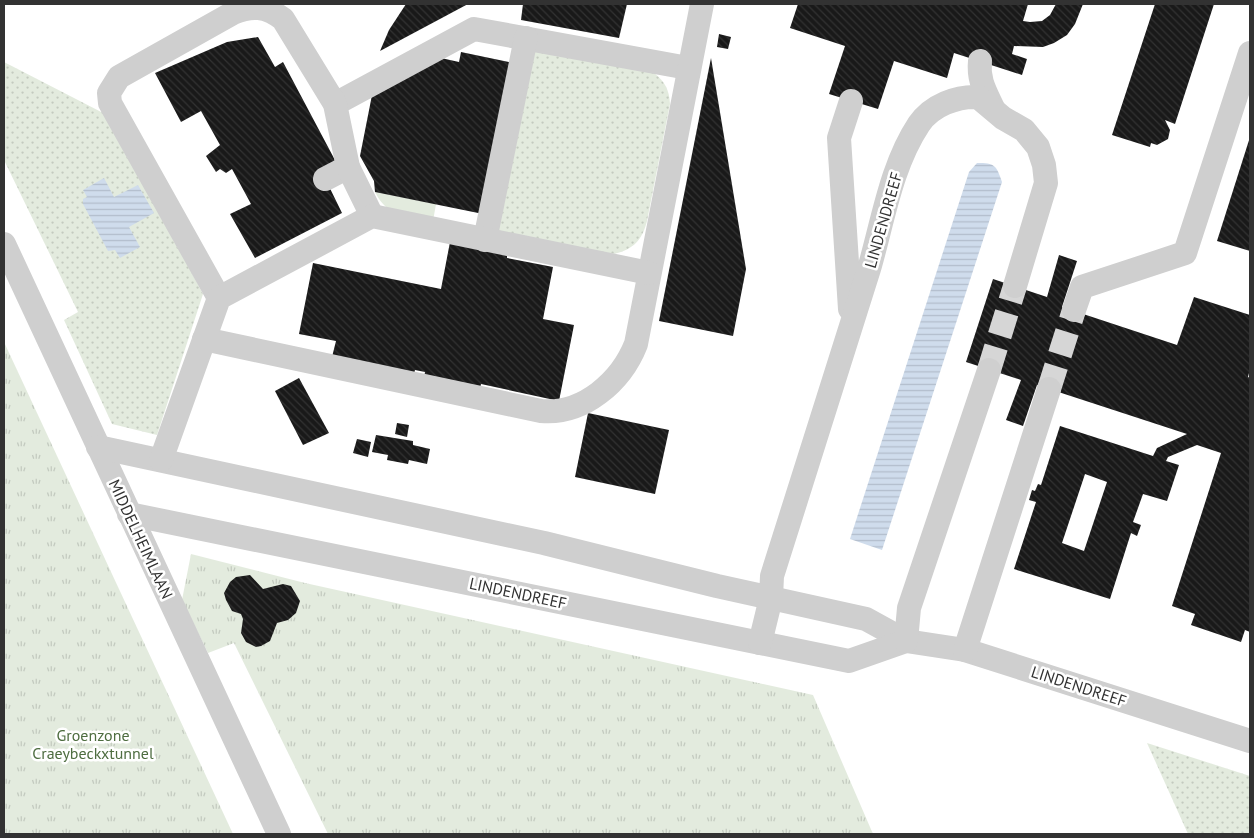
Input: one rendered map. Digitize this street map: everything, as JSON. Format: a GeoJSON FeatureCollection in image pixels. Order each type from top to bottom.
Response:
{"type":"FeatureCollection","features":[{"type":"Feature","properties":{"kind":"street"},"geometry":{"type":"LineString","coordinates":[[204,339],[541,411],[566,411],[576,407],[614,382],[630,359],[636,344],[648,273],[702,4]]}},
{"type":"Feature","properties":{"kind":"street"},"geometry":{"type":"LineString","coordinates":[[218,298],[110,103],[109,92],[119,77],[233,13],[245,8],[258,7],[271,10],[283,19],[335,104],[348,167],[372,216]]}},
{"type":"Feature","properties":{"kind":"street"},"geometry":{"type":"LineString","coordinates":[[335,104],[474,29],[688,68]]}},
{"type":"Feature","properties":{"kind":"street"},"geometry":{"type":"LineString","coordinates":[[485,240],[526,38]]}},
{"type":"Feature","properties":{"kind":"street"},"geometry":{"type":"LineString","coordinates":[[1074,310],[1082,287],[1185,253],[1250,52]]}},
{"type":"Feature","properties":{"kind":"street"},"geometry":{"type":"LineString","coordinates":[[980,61],[978,74],[981,85],[993,108]]}},
{"type":"Feature","properties":{"kind":"street","name":"LINDENDREEF"},"geometry":{"type":"LineString","coordinates":[[770,598],[772,576],[904,149],[920,122],[939,106],[964,96],[978,96],[1003,118],[1024,130],[1038,147],[1044,165],[1046,183],[1015,286]]}},
{"type":"Feature","properties":{"kind":"street"},"geometry":{"type":"LineString","coordinates":[[851,101],[839,138],[851,323]]}},
{"type":"Feature","properties":{"kind":"street"},"geometry":{"type":"LineString","coordinates":[[325,179],[348,167]]}},
{"type":"Feature","properties":{"kind":"street"},"geometry":{"type":"LineString","coordinates":[[161,460],[218,298],[372,216],[648,273]]}},
{"type":"Feature","properties":{"kind":"street","name":"MIDDELHEIMLAAN"},"geometry":{"type":"LineString","coordinates":[[4,244],[128,514],[279,834]]}},
{"type":"Feature","properties":{"kind":"street"},"geometry":{"type":"LineString","coordinates":[[906,641],[909,608],[989,370]]}},
{"type":"Feature","properties":{"kind":"street"},"geometry":{"type":"LineString","coordinates":[[965,650],[1049,389]]}},
{"type":"Feature","properties":{"kind":"street","name":"LINDENDREEF"},"geometry":{"type":"LineString","coordinates":[[98,446],[544,543],[770,598],[866,619],[906,641],[965,650],[1250,741]]}},
{"type":"Feature","properties":{"kind":"street","name":"LINDENDREEF"},"geometry":{"type":"LineString","coordinates":[[128,514],[849,661],[906,641]]}},
{"type":"Feature","properties":{"kind":"street"},"geometry":{"type":"LineString","coordinates":[[760,643],[770,598]]}},
{"type":"Feature","properties":{"kind":"green space"},"geometry":{"type":"Polygon","coordinates":[[[531,48],[654,73],[666,86],[670,104],[647,221],[643,233],[636,243],[621,252],[614,254],[496,233],[531,48]]]}},
{"type":"Feature","properties":{"kind":"green space"},"geometry":{"type":"Polygon","coordinates":[[[4,62],[109,116],[203,294],[157,435],[112,424],[64,320],[78,312],[4,160],[4,62]]]}},
{"type":"Feature","properties":{"kind":"green space"},"geometry":{"type":"Polygon","coordinates":[[[375,192],[436,204],[433,221],[406,216],[392,211],[386,207],[375,192]]]}},
{"type":"Feature","properties":{"kind":"green space","name":"Groenzone Craeybeckxtunnel"},"geometry":{"type":"Polygon","coordinates":[[[4,342],[233,834],[4,834],[4,342]]]}},
{"type":"Feature","properties":{"kind":"green space"},"geometry":{"type":"Polygon","coordinates":[[[191,554],[305,583],[813,695],[873,834],[328,834],[234,643],[208,653],[182,600],[191,554]]]}},
{"type":"Feature","properties":{"kind":"green space"},"geometry":{"type":"Polygon","coordinates":[[[1147,743],[1250,776],[1250,834],[1188,834],[1147,743]]]}},
{"type":"Feature","properties":{"kind":"water"},"geometry":{"type":"Polygon","coordinates":[[[977,163],[994,166],[1002,182],[882,550],[850,539],[969,172],[977,163]]]}},
{"type":"Feature","properties":{"kind":"water"},"geometry":{"type":"Polygon","coordinates":[[[104,178],[114,197],[138,185],[154,213],[129,227],[140,247],[120,258],[115,250],[108,251],[83,204],[83,199],[87,197],[83,190],[104,178]]]}},
{"type":"Feature","properties":{"kind":"building"},"geometry":{"type":"Polygon","coordinates":[[[406,4],[468,4],[380,51],[389,30],[406,4]]]}},
{"type":"Feature","properties":{"kind":"building"},"geometry":{"type":"Polygon","coordinates":[[[523,4],[627,4],[619,38],[521,20],[523,4]]]}},
{"type":"Feature","properties":{"kind":"building"},"geometry":{"type":"Polygon","coordinates":[[[798,4],[1028,4],[1023,21],[1030,22],[1042,21],[1050,15],[1056,4],[1083,4],[1075,24],[1067,35],[1054,43],[1043,47],[1014,46],[1012,54],[1027,59],[1022,75],[954,53],[947,78],[894,61],[878,109],[829,94],[845,46],[790,28],[798,4]]]}},
{"type":"Feature","properties":{"kind":"building"},"geometry":{"type":"Polygon","coordinates":[[[1155,4],[1214,4],[1175,124],[1165,120],[1170,130],[1168,139],[1157,145],[1151,143],[1150,147],[1112,135],[1155,4]]]}},
{"type":"Feature","properties":{"kind":"building"},"geometry":{"type":"Polygon","coordinates":[[[719,34],[731,37],[728,49],[717,47],[719,34]]]}},
{"type":"Feature","properties":{"kind":"building"},"geometry":{"type":"Polygon","coordinates":[[[258,37],[275,67],[283,62],[336,162],[321,170],[342,213],[255,258],[230,214],[251,204],[232,169],[226,173],[220,169],[216,172],[206,156],[220,145],[201,111],[181,122],[155,73],[227,42],[258,37]]]}},
{"type":"Feature","properties":{"kind":"building"},"geometry":{"type":"Polygon","coordinates":[[[461,52],[518,64],[488,215],[375,192],[374,181],[360,156],[372,95],[441,58],[459,62],[461,52]]]}},
{"type":"Feature","properties":{"kind":"building"},"geometry":{"type":"Polygon","coordinates":[[[711,58],[746,269],[733,336],[659,321],[711,58]]]}},
{"type":"Feature","properties":{"kind":"building"},"geometry":{"type":"Polygon","coordinates":[[[1250,137],[1250,251],[1217,241],[1250,137]]]}},
{"type":"Feature","properties":{"kind":"building"},"geometry":{"type":"Polygon","coordinates":[[[450,242],[507,254],[507,258],[553,267],[543,319],[574,325],[559,401],[481,384],[480,389],[424,378],[425,372],[415,370],[414,374],[332,357],[336,341],[299,334],[313,263],[441,289],[450,242]]]}},
{"type":"Feature","properties":{"kind":"building"},"geometry":{"type":"Polygon","coordinates":[[[1059,255],[1077,261],[1062,307],[1177,345],[1194,297],[1250,315],[1250,369],[1248,377],[1250,378],[1250,632],[1245,630],[1241,642],[1191,625],[1195,614],[1172,606],[1221,453],[1197,445],[1168,457],[1166,461],[1179,465],[1167,501],[1143,494],[1133,522],[1141,525],[1137,536],[1131,533],[1110,599],[1014,569],[1036,502],[1029,500],[1032,490],[1035,491],[1038,484],[1041,485],[1060,426],[1153,456],[1157,448],[1187,434],[1037,385],[1023,426],[1006,420],[1021,380],[966,362],[993,279],[1047,297],[1059,255]],[[1085,474],[1062,543],[1084,551],[1107,482],[1085,474]]]}},
{"type":"Feature","properties":{"kind":"building"},"geometry":{"type":"Polygon","coordinates":[[[299,378],[329,433],[303,445],[275,391],[299,378]]]}},
{"type":"Feature","properties":{"kind":"building"},"geometry":{"type":"Polygon","coordinates":[[[588,413],[669,430],[655,494],[575,477],[588,413]]]}},
{"type":"Feature","properties":{"kind":"building"},"geometry":{"type":"Polygon","coordinates":[[[397,423],[409,425],[407,437],[395,434],[397,423]]]}},
{"type":"Feature","properties":{"kind":"building"},"geometry":{"type":"Polygon","coordinates":[[[376,435],[413,441],[413,445],[430,449],[427,464],[409,460],[408,464],[387,460],[388,455],[372,452],[376,435]]]}},
{"type":"Feature","properties":{"kind":"building"},"geometry":{"type":"Polygon","coordinates":[[[357,439],[371,442],[368,457],[353,453],[357,439]]]}},
{"type":"Feature","properties":{"kind":"building"},"geometry":{"type":"Polygon","coordinates":[[[250,575],[263,589],[283,584],[291,586],[300,601],[296,613],[288,620],[277,623],[270,641],[256,647],[246,642],[241,633],[243,619],[241,614],[232,611],[224,593],[230,582],[236,577],[250,575]]]}},
{"type":"Feature","properties":{"kind":"tunnel"},"geometry":{"type":"LineString","coordinates":[[989,370],[1015,286]]}},
{"type":"Feature","properties":{"kind":"tunnel"},"geometry":{"type":"LineString","coordinates":[[1049,389],[1074,310]]}}]}
